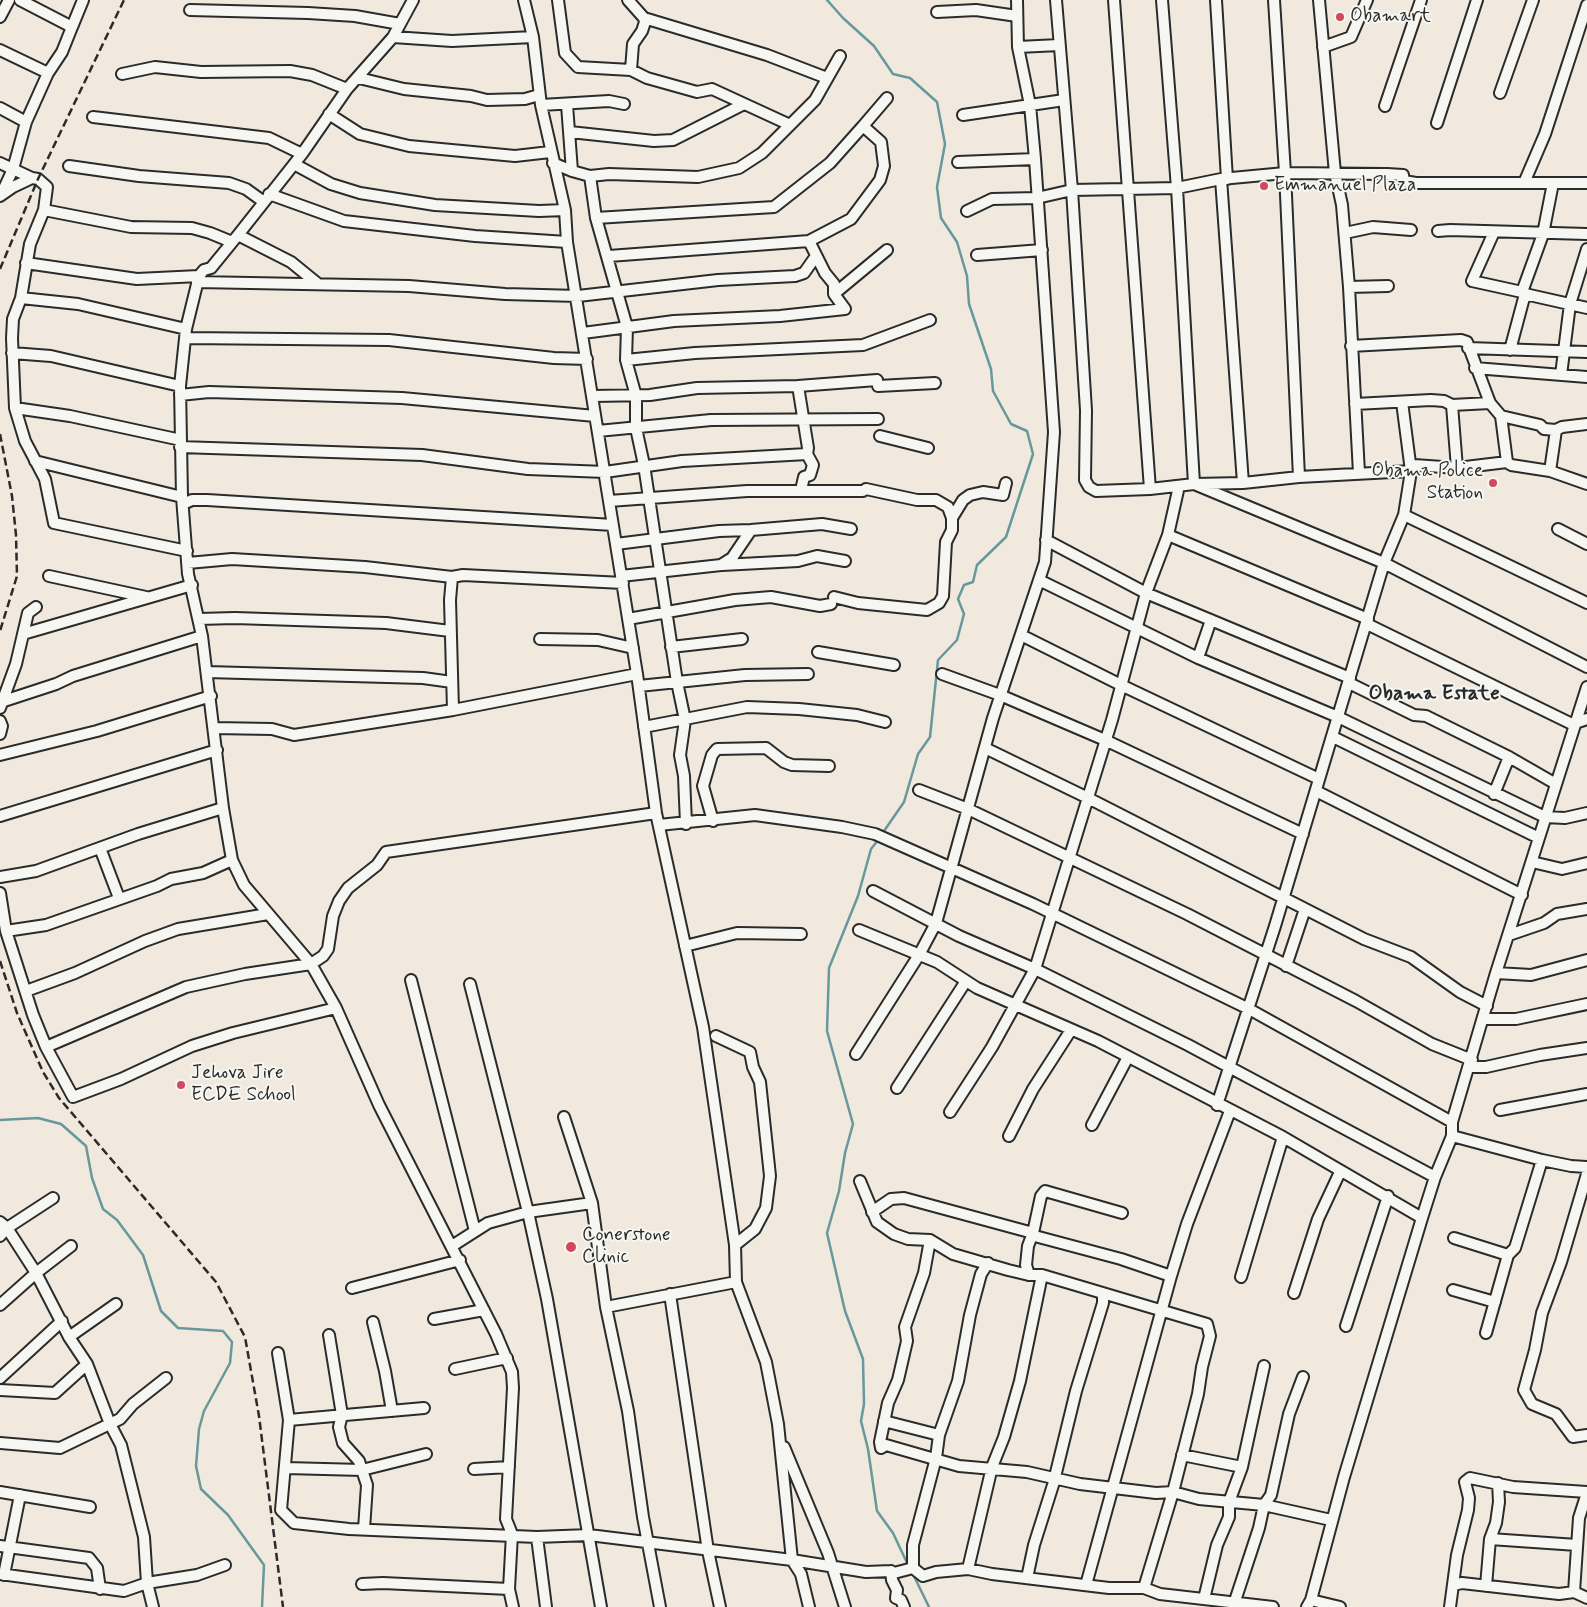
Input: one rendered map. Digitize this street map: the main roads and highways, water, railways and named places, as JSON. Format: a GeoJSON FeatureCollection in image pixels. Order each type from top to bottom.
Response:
{"type":"FeatureCollection","features":[{"type":"Feature","properties":{"kind":"waterway"},"geometry":{"type":"LineString","coordinates":[[827,0],[843,18],[874,46],[893,74],[910,78],[937,102],[945,144],[937,187],[941,218],[957,242],[967,276],[969,304],[991,369],[993,391],[1011,424],[1027,431],[1033,454],[1006,537],[977,565],[973,582],[964,585],[958,599],[964,614],[957,640],[938,660],[930,737],[918,754],[904,802],[882,834]]}},
{"type":"Feature","properties":{"kind":"waterway"},"geometry":{"type":"LineString","coordinates":[[879,839],[871,849],[858,896],[829,968],[827,1031],[853,1124],[845,1153],[839,1191],[827,1233],[845,1311],[863,1359],[864,1404],[861,1421],[868,1449],[877,1511],[893,1533],[908,1565]]}},
{"type":"Feature","properties":{"kind":"waterway"},"geometry":{"type":"LineString","coordinates":[[0,1120],[38,1118],[61,1124],[86,1146],[92,1178],[103,1209],[117,1220],[143,1255],[161,1311],[178,1328],[223,1331],[232,1342],[230,1363],[204,1411],[199,1429],[196,1466],[201,1489],[228,1515],[264,1565],[262,1607]]}},
{"type":"Feature","properties":{"kind":"waterway"},"geometry":{"type":"LineString","coordinates":[[912,1572],[929,1607]]}},
{"type":"Feature","properties":{"kind":"railway"},"geometry":{"type":"LineString","coordinates":[[0,269],[38,179],[124,0]]}},
{"type":"Feature","properties":{"kind":"railway"},"geometry":{"type":"LineString","coordinates":[[0,434],[12,496],[16,535],[17,576],[0,631]]}},
{"type":"Feature","properties":{"kind":"railway"},"geometry":{"type":"LineString","coordinates":[[0,961],[17,1013],[43,1072],[59,1098],[216,1282],[245,1337],[259,1416],[283,1607]]}},
{"type":"Feature","properties":{"kind":"place","name":"Obamart"},"geometry":{"type":"Point","coordinates":[1340,17]}},
{"type":"Feature","properties":{"kind":"place","name":"Emmanuel Plaza"},"geometry":{"type":"Point","coordinates":[1264,186]}},
{"type":"Feature","properties":{"kind":"place","name":"Obama Police Station"},"geometry":{"type":"Point","coordinates":[1493,483]}},
{"type":"Feature","properties":{"kind":"place","name":"Jehova Jire ECDE School"},"geometry":{"type":"Point","coordinates":[181,1085]}},
{"type":"Feature","properties":{"kind":"place","name":"Conerstone Clinic"},"geometry":{"type":"Point","coordinates":[571,1247]}},
{"type":"Feature","properties":{"kind":"district","name":"Obama Estate"},"geometry":{"type":"Point","coordinates":[1434,695]}}]}
